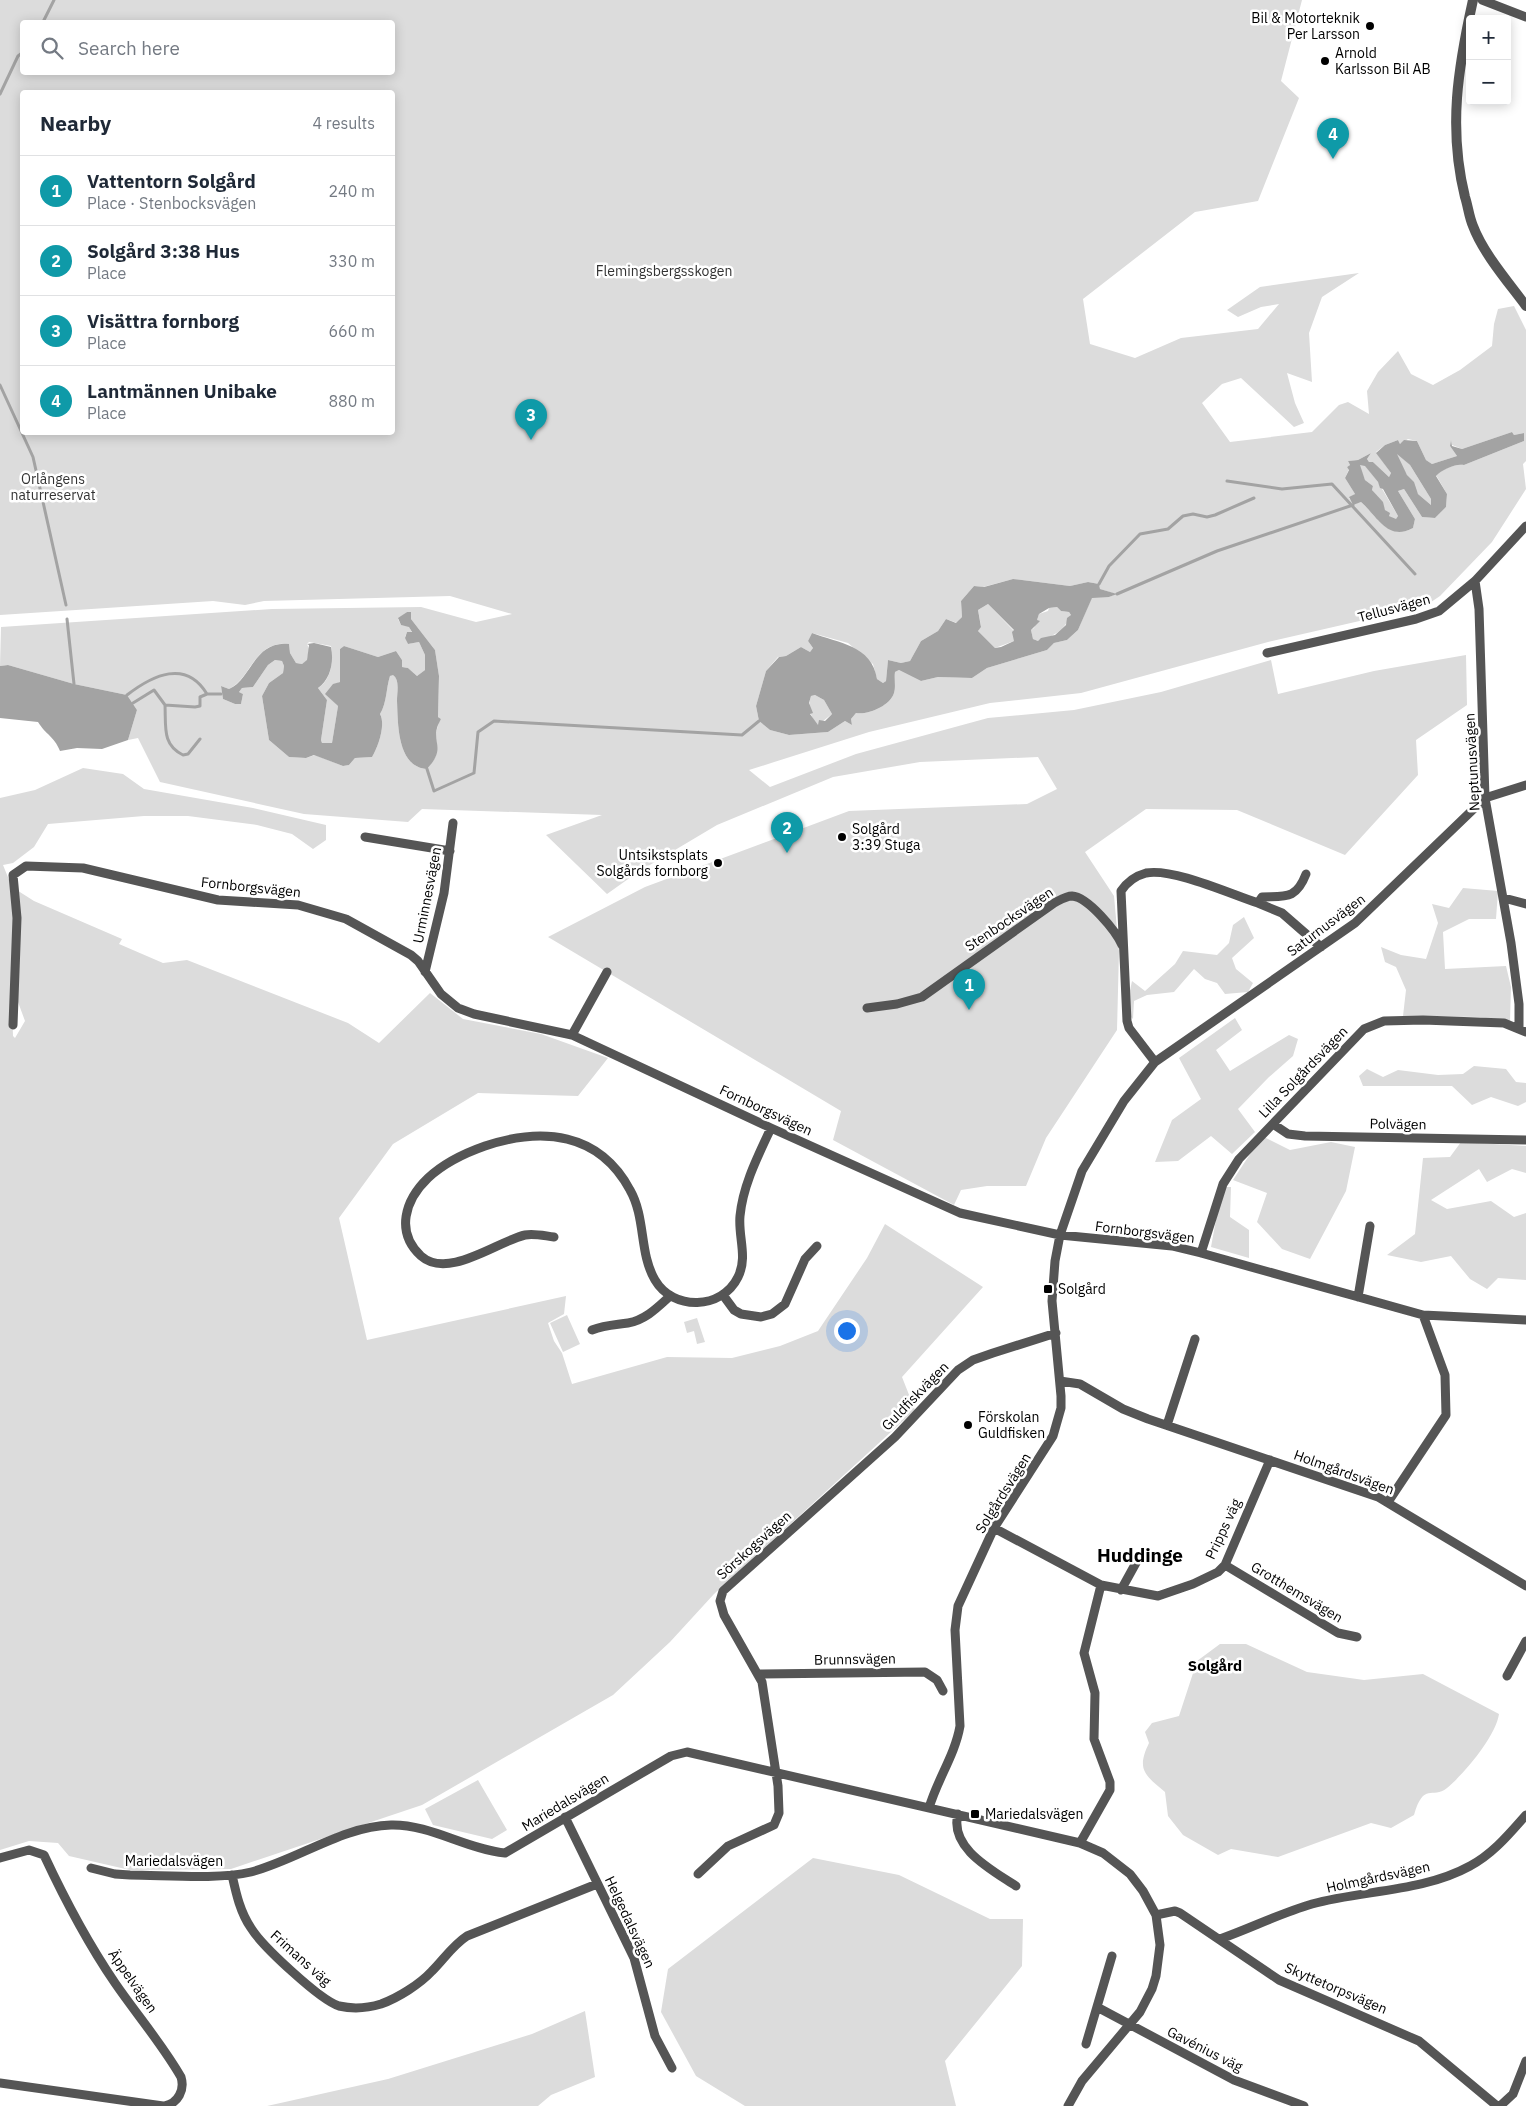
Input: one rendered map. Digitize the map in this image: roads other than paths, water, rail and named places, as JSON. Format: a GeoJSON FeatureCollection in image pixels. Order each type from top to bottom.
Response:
{"type":"FeatureCollection","features":[{"type":"Feature","properties":{"kind":"street"},"geometry":{"type":"LineString","coordinates":[[1473,0],[1460,58],[1455,110],[1458,167],[1473,227],[1491,258],[1526,306]]}},
{"type":"Feature","properties":{"kind":"street"},"geometry":{"type":"LineString","coordinates":[[1482,0],[1526,17]]}},
{"type":"Feature","properties":{"kind":"street","name":"Tellusvägen"},"geometry":{"type":"LineString","coordinates":[[1267,653],[1427,616],[1439,611],[1475,581],[1526,526]]}},
{"type":"Feature","properties":{"kind":"street","name":"Neptunusvägen"},"geometry":{"type":"LineString","coordinates":[[1475,581],[1479,609],[1485,798],[1504,898],[1522,1030]]}},
{"type":"Feature","properties":{"kind":"street","name":"Saturnusvägen"},"geometry":{"type":"LineString","coordinates":[[1155,1062],[1321,947],[1376,906],[1485,798],[1526,785]]}},
{"type":"Feature","properties":{"kind":"street","name":"Urminnesvägen"},"geometry":{"type":"LineString","coordinates":[[425,972],[444,893],[453,823]]}},
{"type":"Feature","properties":{"kind":"street"},"geometry":{"type":"LineString","coordinates":[[365,837],[450,851]]}},
{"type":"Feature","properties":{"kind":"street","name":"Fornborgsvägen"},"geometry":{"type":"LineString","coordinates":[[13,1025],[16,895],[13,875],[26,866],[83,868],[218,900],[298,905],[346,919],[398,946],[418,961],[441,994],[458,1008],[474,1014],[572,1035],[770,1128],[960,1212],[1060,1235],[1172,1246],[1423,1315],[1526,1320]]}},
{"type":"Feature","properties":{"kind":"street","name":"Stenbocksvägen"},"geometry":{"type":"LineString","coordinates":[[1155,1062],[1129,1028],[1121,891],[1128,881],[1137,876],[1160,872],[1258,903],[1282,913],[1321,947]]}},
{"type":"Feature","properties":{"kind":"street"},"geometry":{"type":"LineString","coordinates":[[1258,903],[1262,897],[1286,897],[1298,887],[1306,874]]}},
{"type":"Feature","properties":{"kind":"street","name":"Stenbocksvägen"},"geometry":{"type":"LineString","coordinates":[[867,1008],[897,1004],[922,997],[1054,903],[1068,896],[1074,896],[1086,902],[1108,924],[1124,949]]}},
{"type":"Feature","properties":{"kind":"street"},"geometry":{"type":"LineString","coordinates":[[1504,898],[1526,904]]}},
{"type":"Feature","properties":{"kind":"street"},"geometry":{"type":"LineString","coordinates":[[572,1035],[607,972]]}},
{"type":"Feature","properties":{"kind":"street","name":"Lilla Solgårdsvägen"},"geometry":{"type":"LineString","coordinates":[[1201,1253],[1226,1179],[1239,1159],[1364,1029],[1375,1023],[1392,1020],[1483,1021],[1504,1023],[1522,1030]]}},
{"type":"Feature","properties":{"kind":"street","name":"Solgårdsvägen"},"geometry":{"type":"LineString","coordinates":[[929,1808],[934,1790],[958,1738],[960,1726],[955,1630],[958,1606],[994,1528],[1051,1441],[1061,1408],[1052,1301],[1055,1261],[1060,1235],[1082,1171],[1124,1101],[1155,1062]]}},
{"type":"Feature","properties":{"kind":"street","name":"Polvägen"},"geometry":{"type":"LineString","coordinates":[[1273,1124],[1288,1134],[1305,1136],[1526,1140]]}},
{"type":"Feature","properties":{"kind":"street"},"geometry":{"type":"LineString","coordinates":[[554,1236],[526,1235],[462,1260],[454,1262],[431,1261],[423,1258],[410,1242],[407,1234],[405,1213],[409,1202],[423,1183],[460,1156],[496,1142],[528,1136],[559,1136],[573,1140],[602,1156],[613,1165],[626,1183],[636,1204],[648,1265],[658,1286],[670,1297],[695,1304],[723,1295],[738,1278],[744,1258],[740,1218],[746,1184],[770,1128]]}},
{"type":"Feature","properties":{"kind":"street"},"geometry":{"type":"LineString","coordinates":[[1358,1297],[1370,1226]]}},
{"type":"Feature","properties":{"kind":"street"},"geometry":{"type":"LineString","coordinates":[[723,1295],[734,1310],[741,1314],[761,1317],[772,1314],[785,1304],[805,1259],[817,1246]]}},
{"type":"Feature","properties":{"kind":"street"},"geometry":{"type":"LineString","coordinates":[[592,1330],[610,1324],[634,1321],[649,1314],[670,1297]]}},
{"type":"Feature","properties":{"kind":"street"},"geometry":{"type":"LineString","coordinates":[[1388,1502],[1446,1415],[1445,1375],[1423,1315]]}},
{"type":"Feature","properties":{"kind":"street","name":"Guldfiskvägen"},"geometry":{"type":"LineString","coordinates":[[879,1451],[966,1365],[993,1352],[1056,1333]]}},
{"type":"Feature","properties":{"kind":"street"},"geometry":{"type":"LineString","coordinates":[[1167,1425],[1195,1339]]}},
{"type":"Feature","properties":{"kind":"street","name":"Holmgårdsvägen"},"geometry":{"type":"LineString","coordinates":[[1060,1381],[1080,1384],[1123,1409],[1388,1502],[1526,1586]]}},
{"type":"Feature","properties":{"kind":"street","name":"Sörskogsvägen"},"geometry":{"type":"LineString","coordinates":[[698,1874],[728,1846],[768,1829],[778,1821],[778,1786],[758,1674],[724,1615],[720,1601],[723,1591],[879,1451]]}},
{"type":"Feature","properties":{"kind":"street","name":"Pripps väg"},"geometry":{"type":"LineString","coordinates":[[994,1528],[1101,1585],[1158,1596],[1193,1584],[1218,1572],[1225,1564],[1270,1460]]}},
{"type":"Feature","properties":{"kind":"street"},"geometry":{"type":"LineString","coordinates":[[1121,1590],[1137,1561]]}},
{"type":"Feature","properties":{"kind":"street","name":"Grotthemsvägen"},"geometry":{"type":"LineString","coordinates":[[1225,1564],[1338,1633],[1357,1637]]}},
{"type":"Feature","properties":{"kind":"street"},"geometry":{"type":"LineString","coordinates":[[1080,1843],[1110,1790],[1110,1782],[1094,1739],[1095,1692],[1084,1653],[1101,1585]]}},
{"type":"Feature","properties":{"kind":"street"},"geometry":{"type":"LineString","coordinates":[[1507,1676],[1526,1641]]}},
{"type":"Feature","properties":{"kind":"street","name":"Brunnsvägen"},"geometry":{"type":"LineString","coordinates":[[758,1674],[925,1672],[932,1675],[943,1690]]}},
{"type":"Feature","properties":{"kind":"street","name":"Mariedalsvägen"},"geometry":{"type":"LineString","coordinates":[[91,1868],[115,1874],[130,1875],[232,1874],[251,1872],[361,1830],[390,1825],[414,1828],[504,1853],[680,1753],[708,1755],[1080,1843],[1103,1853],[1130,1874],[1143,1891],[1156,1915],[1160,1945],[1156,1976],[1146,2002],[1082,2081],[1068,2106]]}},
{"type":"Feature","properties":{"kind":"street"},"geometry":{"type":"LineString","coordinates":[[958,1814],[956,1824],[967,1849],[979,1861],[1016,1886]]}},
{"type":"Feature","properties":{"kind":"street","name":"Holmgårdsvägen"},"geometry":{"type":"LineString","coordinates":[[1220,1939],[1312,1904],[1432,1880],[1459,1872],[1496,1848],[1526,1815]]}},
{"type":"Feature","properties":{"kind":"street","name":"Helgedalsvägen"},"geometry":{"type":"LineString","coordinates":[[565,1817],[634,1958],[654,2036],[672,2068]]}},
{"type":"Feature","properties":{"kind":"street","name":"Äppelvägen"},"geometry":{"type":"LineString","coordinates":[[0,1858],[29,1850],[44,1856],[63,1898],[110,1976],[154,2034],[183,2084],[178,2097],[172,2104],[164,2106],[0,2083]]}},
{"type":"Feature","properties":{"kind":"street","name":"Frimans väg"},"geometry":{"type":"LineString","coordinates":[[232,1874],[239,1904],[258,1938],[324,1998],[339,2006],[357,2008],[382,2004],[400,1994],[427,1976],[454,1945],[467,1936],[597,1884]]}},
{"type":"Feature","properties":{"kind":"street","name":"Skyttetorpsvägen"},"geometry":{"type":"LineString","coordinates":[[1156,1915],[1175,1911],[1180,1913],[1220,1939],[1260,1969],[1279,1980],[1419,2041],[1499,2106]]}},
{"type":"Feature","properties":{"kind":"street"},"geometry":{"type":"LineString","coordinates":[[1086,2044],[1112,1956]]}},
{"type":"Feature","properties":{"kind":"street","name":"Gavénius väg"},"geometry":{"type":"LineString","coordinates":[[1097,2007],[1234,2080],[1304,2106]]}},
{"type":"Feature","properties":{"kind":"street"},"geometry":{"type":"LineString","coordinates":[[1499,2106],[1513,2094],[1526,2061]]}},
{"type":"Feature","properties":{"kind":"waterway"},"geometry":{"type":"LineString","coordinates":[[44,20],[54,0]]}},
{"type":"Feature","properties":{"kind":"waterway"},"geometry":{"type":"LineString","coordinates":[[0,94],[20,54]]}},
{"type":"Feature","properties":{"kind":"waterway"},"geometry":{"type":"LineString","coordinates":[[0,385],[20,429]]}},
{"type":"Feature","properties":{"kind":"waterway"},"geometry":{"type":"LineString","coordinates":[[23,435],[33,457],[66,605]]}},
{"type":"Feature","properties":{"kind":"waterway"},"geometry":{"type":"LineString","coordinates":[[1227,481],[1282,489],[1332,484],[1415,574]]}},
{"type":"Feature","properties":{"kind":"waterway"},"geometry":{"type":"LineString","coordinates":[[1099,584],[1109,566],[1140,534],[1168,529],[1183,516],[1193,514],[1207,517],[1215,515],[1254,498]]}},
{"type":"Feature","properties":{"kind":"waterway"},"geometry":{"type":"LineString","coordinates":[[1117,594],[1217,551],[1353,505]]}},
{"type":"Feature","properties":{"kind":"waterway"},"geometry":{"type":"LineString","coordinates":[[67,619],[74,684]]}},
{"type":"Feature","properties":{"kind":"waterway"},"geometry":{"type":"LineString","coordinates":[[127,695],[148,681],[169,674],[189,677],[199,683],[207,694],[221,694]]}},
{"type":"Feature","properties":{"kind":"waterway"},"geometry":{"type":"LineString","coordinates":[[133,703],[154,690],[165,705],[195,707],[200,706],[200,697],[207,694]]}},
{"type":"Feature","properties":{"kind":"waterway"},"geometry":{"type":"LineString","coordinates":[[165,705],[168,741],[176,751],[183,755],[188,754],[200,739]]}},
{"type":"Feature","properties":{"kind":"waterway"},"geometry":{"type":"LineString","coordinates":[[427,769],[434,791],[474,773],[478,732],[494,721],[742,735],[759,721]]}},
{"type":"Feature","properties":{"kind":"place","name":"Bil & Motorteknik Per Larsson"},"geometry":{"type":"Point","coordinates":[1370,26]}},
{"type":"Feature","properties":{"kind":"place","name":"Arnold Karlsson Bil AB"},"geometry":{"type":"Point","coordinates":[1325,61]}},
{"type":"Feature","properties":{"kind":"place","name":"Lantmännen Unibake"},"geometry":{"type":"Point","coordinates":[1333,159]}},
{"type":"Feature","properties":{"kind":"place","name":"Visättra fornborg"},"geometry":{"type":"Point","coordinates":[531,440]}},
{"type":"Feature","properties":{"kind":"place","name":"Solgård 3:39 Stuga"},"geometry":{"type":"Point","coordinates":[842,837]}},
{"type":"Feature","properties":{"kind":"place","name":"Solgård 3:38 Hus"},"geometry":{"type":"Point","coordinates":[787,853]}},
{"type":"Feature","properties":{"kind":"place","name":"Untsikstsplats Solgårds fornborg"},"geometry":{"type":"Point","coordinates":[718,863]}},
{"type":"Feature","properties":{"kind":"place","name":"Vattentorn Solgård"},"geometry":{"type":"Point","coordinates":[969,1010]}},
{"type":"Feature","properties":{"kind":"place","name":"Solgård"},"geometry":{"type":"Point","coordinates":[1048,1289]}},
{"type":"Feature","properties":{"kind":"place","name":"Förskolan Guldfisken"},"geometry":{"type":"Point","coordinates":[968,1425]}},
{"type":"Feature","properties":{"kind":"place","name":"Mariedalsvägen"},"geometry":{"type":"Point","coordinates":[975,1814]}},
{"type":"Feature","properties":{"kind":"district","name":"Huddinge"},"geometry":{"type":"Point","coordinates":[1140,1555]}},
{"type":"Feature","properties":{"kind":"district","name":"Solgård"},"geometry":{"type":"Point","coordinates":[1215,1666]}},
{"type":"Feature","properties":{"kind":"park label","name":"Flemingsbergsskogen"},"geometry":{"type":"Point","coordinates":[664,271]}},
{"type":"Feature","properties":{"kind":"park label","name":"Orlångens naturreservat"},"geometry":{"type":"Point","coordinates":[53,488]}}]}
